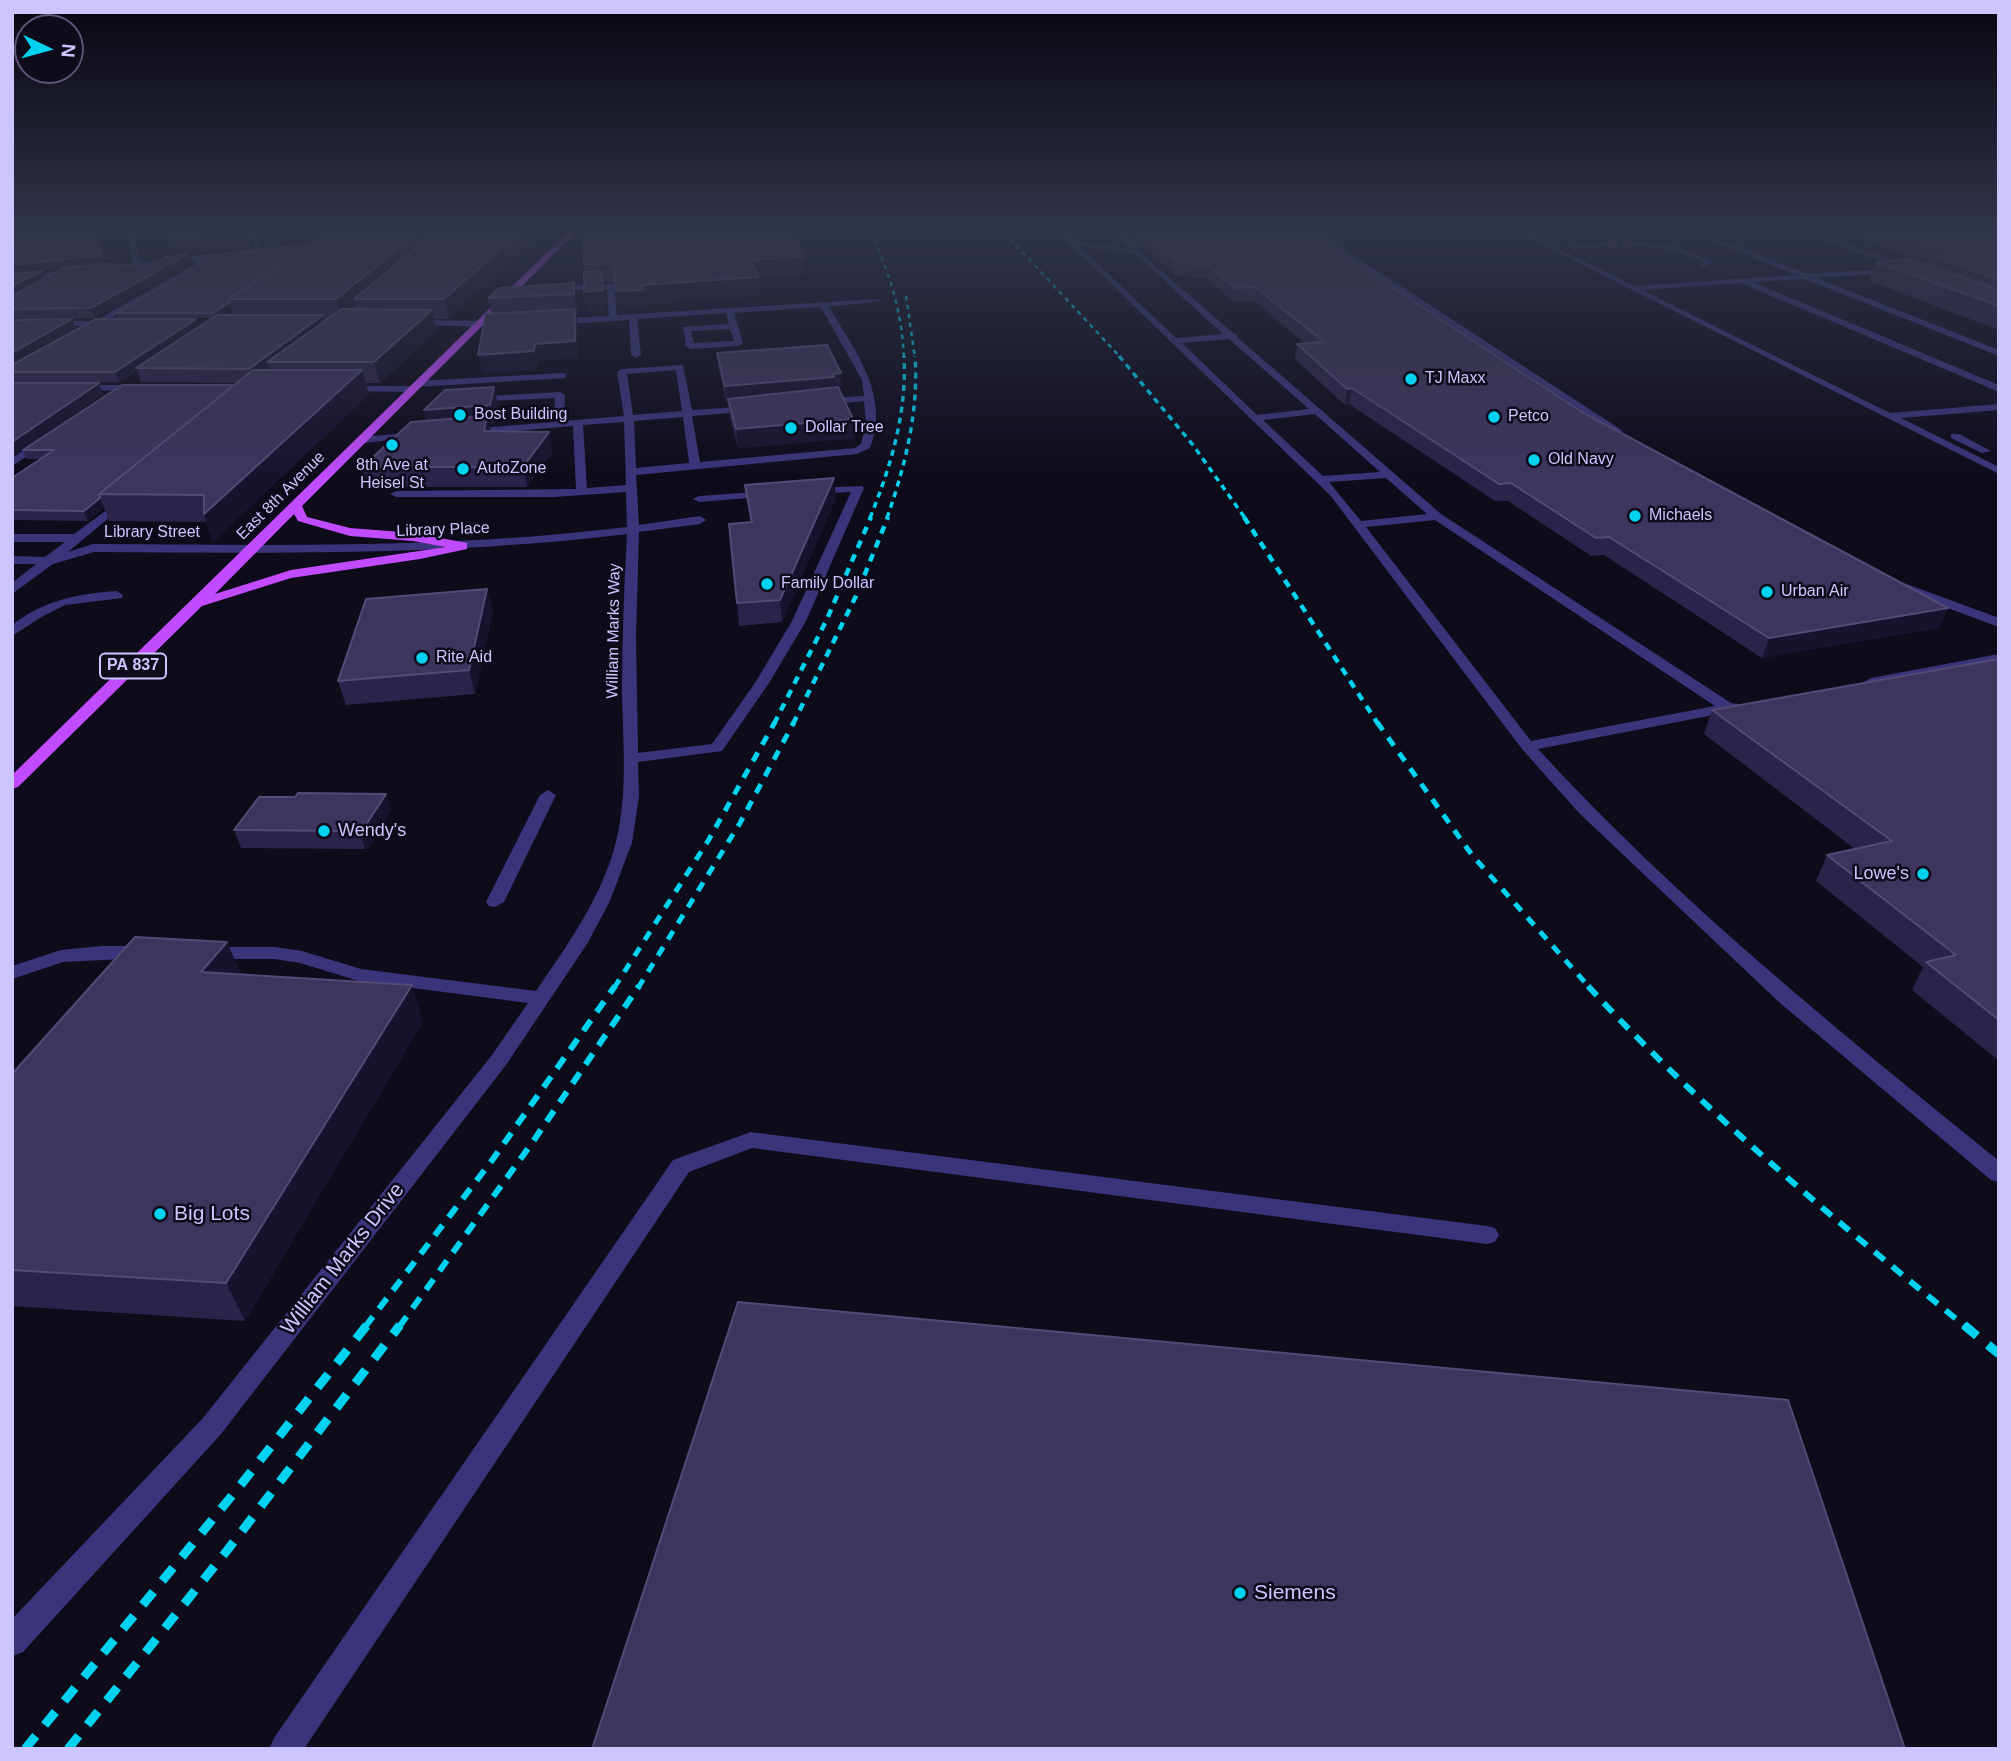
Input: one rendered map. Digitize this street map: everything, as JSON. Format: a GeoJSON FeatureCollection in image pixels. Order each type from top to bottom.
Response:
{"type":"FeatureCollection","features":[{"type":"Feature","properties":{"kind":"main road","name":"East 8th Avenue"},"geometry":{"type":"LineString","coordinates":[[12,784],[254,548],[487,314]]}},
{"type":"Feature","properties":{"kind":"main road"},"geometry":{"type":"LineString","coordinates":[[296,506],[302,519],[324,526],[463,546]]}},
{"type":"Feature","properties":{"kind":"main road"},"geometry":{"type":"LineString","coordinates":[[193,607],[240,587],[290,574],[425,557],[463,546]]}},
{"type":"Feature","properties":{"kind":"street"},"geometry":{"type":"LineString","coordinates":[[75,336],[113,314]]}},
{"type":"Feature","properties":{"kind":"street"},"geometry":{"type":"LineString","coordinates":[[547,322],[662,314]]}},
{"type":"Feature","properties":{"kind":"street"},"geometry":{"type":"LineString","coordinates":[[730,314],[734,326],[739,343],[690,346],[686,329],[734,326]]}},
{"type":"Feature","properties":{"kind":"street"},"geometry":{"type":"LineString","coordinates":[[631,472],[857,452],[866,446],[871,422],[867,380],[827,314]]}},
{"type":"Feature","properties":{"kind":"street"},"geometry":{"type":"LineString","coordinates":[[1145,314],[1334,494],[1527,746],[1585,810],[1787,998],[1999,1174]]}},
{"type":"Feature","properties":{"kind":"street"},"geometry":{"type":"LineString","coordinates":[[1209,314],[1437,516],[1728,708]]}},
{"type":"Feature","properties":{"kind":"street"},"geometry":{"type":"LineString","coordinates":[[1437,314],[1600,421],[1632,439]]}},
{"type":"Feature","properties":{"kind":"street"},"geometry":{"type":"LineString","coordinates":[[1682,314],[1999,471]]}},
{"type":"Feature","properties":{"kind":"street"},"geometry":{"type":"LineString","coordinates":[[1822,314],[1999,389]]}},
{"type":"Feature","properties":{"kind":"street"},"geometry":{"type":"LineString","coordinates":[[1901,314],[1999,353]]}},
{"type":"Feature","properties":{"kind":"street"},"geometry":{"type":"LineString","coordinates":[[633,316],[636,355]]}},
{"type":"Feature","properties":{"kind":"street"},"geometry":{"type":"LineString","coordinates":[[12,324],[124,323]]}},
{"type":"Feature","properties":{"kind":"street"},"geometry":{"type":"LineString","coordinates":[[397,323],[507,325]]}},
{"type":"Feature","properties":{"kind":"street"},"geometry":{"type":"LineString","coordinates":[[1173,341],[1234,336]]}},
{"type":"Feature","properties":{"kind":"street","name":"William Marks Way"},"geometry":{"type":"LineString","coordinates":[[624,843],[631,796],[629,636],[633,532],[629,419],[622,372],[680,367],[689,414]]}},
{"type":"Feature","properties":{"kind":"street"},"geometry":{"type":"LineString","coordinates":[[100,403],[144,374]]}},
{"type":"Feature","properties":{"kind":"street"},"geometry":{"type":"LineString","coordinates":[[338,389],[563,376]]}},
{"type":"Feature","properties":{"kind":"street"},"geometry":{"type":"LineString","coordinates":[[71,388],[149,388]]}},
{"type":"Feature","properties":{"kind":"street"},"geometry":{"type":"LineString","coordinates":[[491,399],[560,395],[559,425]]}},
{"type":"Feature","properties":{"kind":"street"},"geometry":{"type":"LineString","coordinates":[[813,403],[869,398]]}},
{"type":"Feature","properties":{"kind":"street"},"geometry":{"type":"LineString","coordinates":[[1889,416],[1999,407]]}},
{"type":"Feature","properties":{"kind":"street"},"geometry":{"type":"LineString","coordinates":[[453,433],[758,408]]}},
{"type":"Feature","properties":{"kind":"street"},"geometry":{"type":"LineString","coordinates":[[1254,418],[1318,411]]}},
{"type":"Feature","properties":{"kind":"street"},"geometry":{"type":"LineString","coordinates":[[689,414],[695,466]]}},
{"type":"Feature","properties":{"kind":"street"},"geometry":{"type":"LineString","coordinates":[[578,423],[582,492]]}},
{"type":"Feature","properties":{"kind":"street"},"geometry":{"type":"LineString","coordinates":[[12,463],[56,433]]}},
{"type":"Feature","properties":{"kind":"street"},"geometry":{"type":"LineString","coordinates":[[362,440],[428,435]]}},
{"type":"Feature","properties":{"kind":"street"},"geometry":{"type":"LineString","coordinates":[[1955,436],[1999,458]]}},
{"type":"Feature","properties":{"kind":"street"},"geometry":{"type":"LineString","coordinates":[[1319,480],[1389,474]]}},
{"type":"Feature","properties":{"kind":"street"},"geometry":{"type":"LineString","coordinates":[[396,494],[582,492],[632,488]]}},
{"type":"Feature","properties":{"kind":"street"},"geometry":{"type":"LineString","coordinates":[[631,758],[717,748],[762,683],[799,621],[858,488],[805,492]]}},
{"type":"Feature","properties":{"kind":"street"},"geometry":{"type":"LineString","coordinates":[[12,590],[131,494]]}},
{"type":"Feature","properties":{"kind":"street"},"geometry":{"type":"LineString","coordinates":[[699,499],[778,494]]}},
{"type":"Feature","properties":{"kind":"street"},"geometry":{"type":"LineString","coordinates":[[1357,525],[1437,516]]}},
{"type":"Feature","properties":{"kind":"street","name":"Library Place"},"geometry":{"type":"LineString","coordinates":[[254,548],[463,546],[633,532],[700,520]]}},
{"type":"Feature","properties":{"kind":"street","name":"Library Street"},"geometry":{"type":"LineString","coordinates":[[12,538],[79,538],[93,548]]}},
{"type":"Feature","properties":{"kind":"street","name":"Library Street"},"geometry":{"type":"LineString","coordinates":[[12,560],[48,561],[93,548],[254,548]]}},
{"type":"Feature","properties":{"kind":"street"},"geometry":{"type":"LineString","coordinates":[[1889,580],[1999,623]]}},
{"type":"Feature","properties":{"kind":"street"},"geometry":{"type":"LineString","coordinates":[[12,632],[53,603],[71,598],[117,595]]}},
{"type":"Feature","properties":{"kind":"street"},"geometry":{"type":"LineString","coordinates":[[1850,685],[1999,658]]}},
{"type":"Feature","properties":{"kind":"street"},"geometry":{"type":"LineString","coordinates":[[1527,746],[1755,703]]}},
{"type":"Feature","properties":{"kind":"street"},"geometry":{"type":"LineString","coordinates":[[495,902],[548,795]]}},
{"type":"Feature","properties":{"kind":"street","name":"William Marks Drive"},"geometry":{"type":"LineString","coordinates":[[12,1641],[212,1426],[499,1060],[579,944],[600,903],[624,843]]}},
{"type":"Feature","properties":{"kind":"street"},"geometry":{"type":"LineString","coordinates":[[12,973],[61,956],[102,952],[168,952]]}},
{"type":"Feature","properties":{"kind":"street"},"geometry":{"type":"LineString","coordinates":[[195,953],[274,953],[302,957],[359,975],[541,998]]}},
{"type":"Feature","properties":{"kind":"street"},"geometry":{"type":"LineString","coordinates":[[285,1749],[681,1166],[751,1140],[1487,1235]]}},
{"type":"Feature","properties":{"kind":"building"},"geometry":{"type":"Polygon","coordinates":[[[335,314],[427,314],[374,362],[267,362],[335,314]]]}},
{"type":"Feature","properties":{"kind":"building"},"geometry":{"type":"Polygon","coordinates":[[[486,314],[575,314],[575,341],[535,344],[534,351],[478,355],[486,314]]]}},
{"type":"Feature","properties":{"kind":"building"},"geometry":{"type":"Polygon","coordinates":[[[1289,314],[1433,314],[1580,411],[1948,608],[1769,638],[1609,537],[1596,538],[1511,483],[1499,484],[1352,388],[1347,389],[1297,344],[1324,342],[1289,314]]]}},
{"type":"Feature","properties":{"kind":"building"},"geometry":{"type":"Polygon","coordinates":[[[217,315],[323,315],[249,369],[136,368],[217,315]]]}},
{"type":"Feature","properties":{"kind":"building"},"geometry":{"type":"Polygon","coordinates":[[[72,319],[12,353],[12,320],[72,319]]]}},
{"type":"Feature","properties":{"kind":"building"},"geometry":{"type":"Polygon","coordinates":[[[96,319],[196,319],[115,372],[12,372],[12,365],[96,319]]]}},
{"type":"Feature","properties":{"kind":"building"},"geometry":{"type":"Polygon","coordinates":[[[827,345],[841,373],[832,374],[834,377],[725,386],[717,353],[827,345]]]}},
{"type":"Feature","properties":{"kind":"building"},"geometry":{"type":"Polygon","coordinates":[[[253,370],[362,370],[204,514],[204,495],[99,494],[253,370]]]}},
{"type":"Feature","properties":{"kind":"building"},"geometry":{"type":"Polygon","coordinates":[[[12,383],[99,383],[12,442],[12,383]]]}},
{"type":"Feature","properties":{"kind":"building"},"geometry":{"type":"Polygon","coordinates":[[[122,385],[234,385],[99,494],[100,498],[84,511],[12,510],[12,478],[54,450],[23,450],[122,385]]]}},
{"type":"Feature","properties":{"kind":"building"},"geometry":{"type":"Polygon","coordinates":[[[494,387],[490,405],[424,410],[445,390],[494,387]]]}},
{"type":"Feature","properties":{"kind":"building"},"geometry":{"type":"Polygon","coordinates":[[[838,387],[853,419],[736,429],[728,399],[838,387]]]}},
{"type":"Feature","properties":{"kind":"building"},"geometry":{"type":"Polygon","coordinates":[[[487,416],[484,431],[549,432],[523,467],[362,467],[411,422],[487,416]]]}},
{"type":"Feature","properties":{"kind":"building","name":"Family Dollar"},"geometry":{"type":"Polygon","coordinates":[[[834,478],[780,600],[737,603],[729,524],[752,522],[745,485],[834,478]]]}},
{"type":"Feature","properties":{"kind":"building","name":"Rite Aid"},"geometry":{"type":"Polygon","coordinates":[[[487,589],[469,670],[338,681],[366,599],[487,589]]]}},
{"type":"Feature","properties":{"kind":"building","name":"Lowe's"},"geometry":{"type":"Polygon","coordinates":[[[1999,659],[1999,1020],[1926,962],[1956,955],[1827,855],[1892,841],[1712,710],[1999,659]]]}},
{"type":"Feature","properties":{"kind":"building"},"geometry":{"type":"Polygon","coordinates":[[[298,793],[386,794],[364,828],[359,831],[234,830],[259,797],[295,797],[298,793]]]}},
{"type":"Feature","properties":{"kind":"building","name":"Big Lots"},"geometry":{"type":"Polygon","coordinates":[[[135,937],[227,942],[201,972],[412,985],[226,1283],[12,1270],[12,1074],[135,937]]]}},
{"type":"Feature","properties":{"kind":"building","name":"Siemens"},"geometry":{"type":"Polygon","coordinates":[[[738,1302],[1788,1400],[1905,1749],[592,1749],[738,1302]]]}},
{"type":"Feature","properties":{"kind":"railway"},"geometry":{"type":"LineString","coordinates":[[899,314],[904,358]]}},
{"type":"Feature","properties":{"kind":"railway"},"geometry":{"type":"LineString","coordinates":[[909,314],[915,358]]}},
{"type":"Feature","properties":{"kind":"railway"},"geometry":{"type":"LineString","coordinates":[[1080,314],[1121,358]]}},
{"type":"Feature","properties":{"kind":"railway"},"geometry":{"type":"LineString","coordinates":[[887,518],[900,479],[913,418],[915,356]]}},
{"type":"Feature","properties":{"kind":"railway"},"geometry":{"type":"LineString","coordinates":[[1119,356],[1193,445],[1245,518]]}},
{"type":"Feature","properties":{"kind":"railway"},"geometry":{"type":"LineString","coordinates":[[870,518],[896,439],[903,398],[904,358]]}},
{"type":"Feature","properties":{"kind":"railway"},"geometry":{"type":"LineString","coordinates":[[774,724],[827,619],[871,517]]}},
{"type":"Feature","properties":{"kind":"railway"},"geometry":{"type":"LineString","coordinates":[[794,722],[856,596],[888,517]]}},
{"type":"Feature","properties":{"kind":"railway"},"geometry":{"type":"LineString","coordinates":[[1244,517],[1378,724]]}},
{"type":"Feature","properties":{"kind":"railway"},"geometry":{"type":"LineString","coordinates":[[614,988],[708,841],[775,722]]}},
{"type":"Feature","properties":{"kind":"railway"},"geometry":{"type":"LineString","coordinates":[[638,988],[740,823],[794,722]]}},
{"type":"Feature","properties":{"kind":"railway"},"geometry":{"type":"LineString","coordinates":[[1377,722],[1472,855],[1590,988]]}},
{"type":"Feature","properties":{"kind":"railway"},"geometry":{"type":"LineString","coordinates":[[365,1327],[493,1159],[615,986]]}},
{"type":"Feature","properties":{"kind":"railway"},"geometry":{"type":"LineString","coordinates":[[399,1327],[532,1143],[639,986]]}},
{"type":"Feature","properties":{"kind":"railway"},"geometry":{"type":"LineString","coordinates":[[1588,986],[1724,1121],[1819,1205],[1966,1327]]}},
{"type":"Feature","properties":{"kind":"railway"},"geometry":{"type":"LineString","coordinates":[[25,1749],[367,1325]]}},
{"type":"Feature","properties":{"kind":"railway"},"geometry":{"type":"LineString","coordinates":[[68,1749],[229,1548],[400,1325]]}},
{"type":"Feature","properties":{"kind":"railway"},"geometry":{"type":"LineString","coordinates":[[1964,1325],[1999,1354]]}},
{"type":"Feature","properties":{"kind":"place","name":"TJ Maxx"},"geometry":{"type":"Point","coordinates":[1411,379]}},
{"type":"Feature","properties":{"kind":"place","name":"Bost Building"},"geometry":{"type":"Point","coordinates":[460,415]}},
{"type":"Feature","properties":{"kind":"place","name":"Petco"},"geometry":{"type":"Point","coordinates":[1494,417]}},
{"type":"Feature","properties":{"kind":"place","name":"Dollar Tree"},"geometry":{"type":"Point","coordinates":[791,428]}},
{"type":"Feature","properties":{"kind":"place","name":"8th Ave at Heisel St"},"geometry":{"type":"Point","coordinates":[392,445]}},
{"type":"Feature","properties":{"kind":"place","name":"Old Navy"},"geometry":{"type":"Point","coordinates":[1534,460]}},
{"type":"Feature","properties":{"kind":"place","name":"AutoZone"},"geometry":{"type":"Point","coordinates":[463,469]}},
{"type":"Feature","properties":{"kind":"place","name":"Michaels"},"geometry":{"type":"Point","coordinates":[1635,516]}},
{"type":"Feature","properties":{"kind":"place","name":"Family Dollar"},"geometry":{"type":"Point","coordinates":[767,584]}},
{"type":"Feature","properties":{"kind":"place","name":"Urban Air"},"geometry":{"type":"Point","coordinates":[1767,592]}},
{"type":"Feature","properties":{"kind":"place","name":"Rite Aid"},"geometry":{"type":"Point","coordinates":[422,658]}},
{"type":"Feature","properties":{"kind":"place","name":"Wendy's"},"geometry":{"type":"Point","coordinates":[324,831]}},
{"type":"Feature","properties":{"kind":"place","name":"Lowe's"},"geometry":{"type":"Point","coordinates":[1923,874]}},
{"type":"Feature","properties":{"kind":"place","name":"Big Lots"},"geometry":{"type":"Point","coordinates":[160,1214]}},
{"type":"Feature","properties":{"kind":"place","name":"Siemens"},"geometry":{"type":"Point","coordinates":[1240,1593]}}]}
